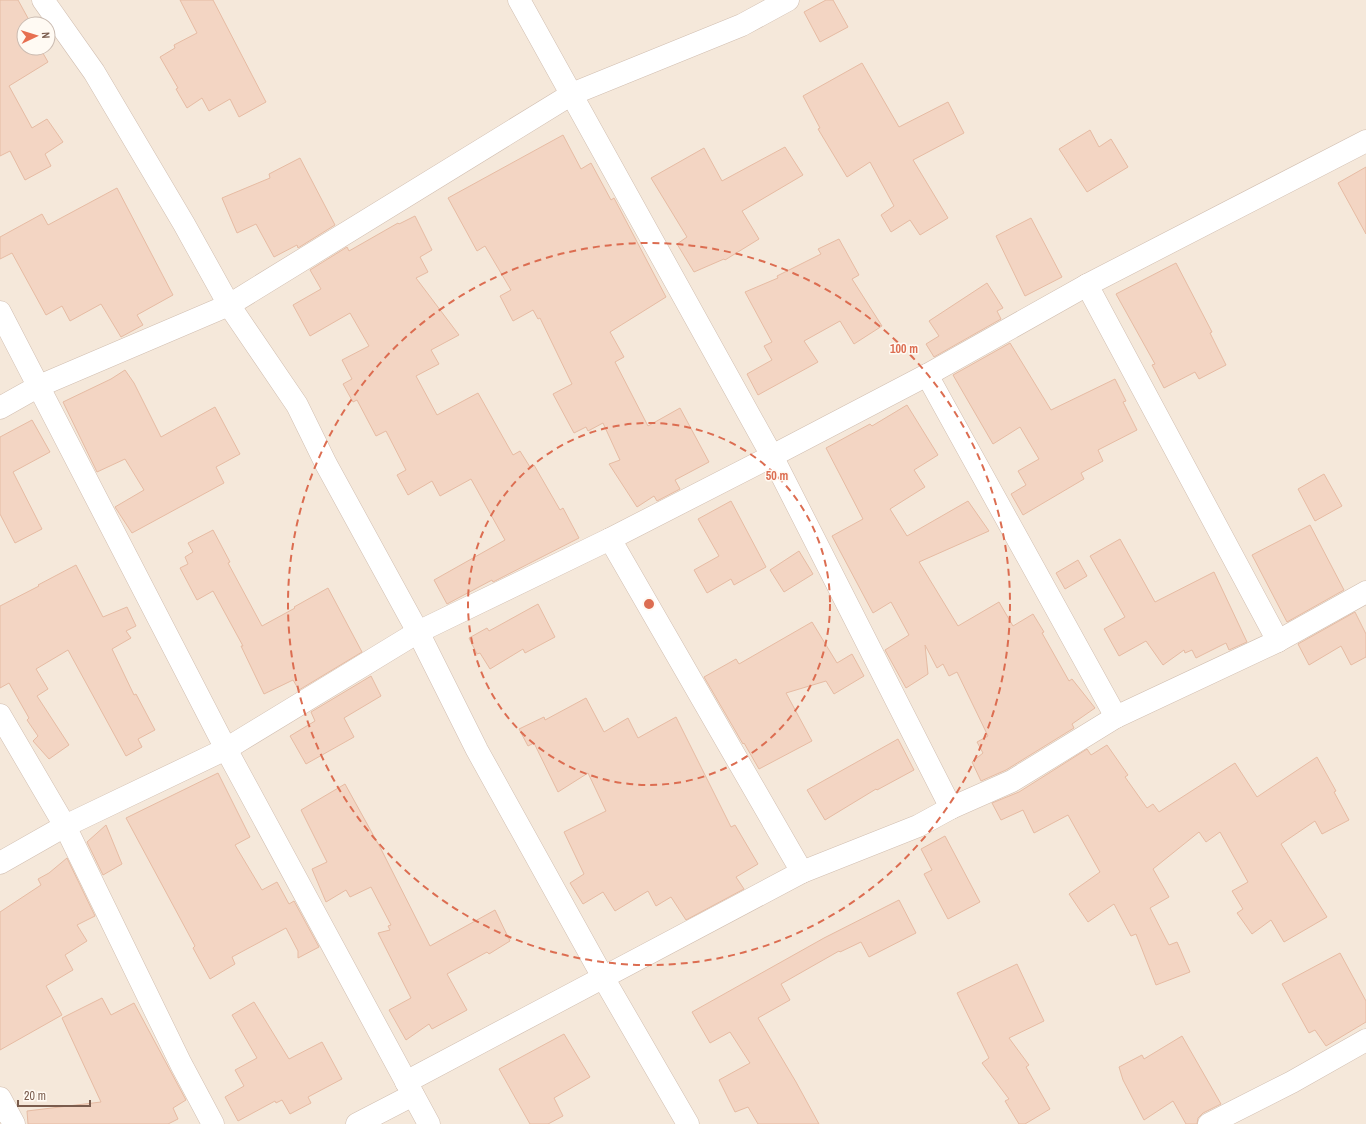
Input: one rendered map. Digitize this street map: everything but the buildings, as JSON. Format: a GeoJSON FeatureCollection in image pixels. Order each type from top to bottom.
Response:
{"type":"FeatureCollection","features":[{"type":"Feature","properties":{"kind":"street"},"geometry":{"type":"LineString","coordinates":[[43,0],[94,72],[184,224],[228,305],[297,405],[326,464],[418,632],[477,750],[604,979],[688,1124]]}},
{"type":"Feature","properties":{"kind":"street"},"geometry":{"type":"LineString","coordinates":[[519,0],[772,456],[951,808]]}},
{"type":"Feature","properties":{"kind":"street"},"geometry":{"type":"LineString","coordinates":[[0,408],[39,386],[228,305],[572,94],[742,25],[788,0]]}},
{"type":"Feature","properties":{"kind":"street"},"geometry":{"type":"LineString","coordinates":[[0,863],[65,826],[226,748],[418,632],[610,539],[772,456],[927,375],[1087,285],[1366,141]]}},
{"type":"Feature","properties":{"kind":"street"},"geometry":{"type":"LineString","coordinates":[[1087,285],[1278,641]]}},
{"type":"Feature","properties":{"kind":"street"},"geometry":{"type":"LineString","coordinates":[[0,312],[226,748],[429,1124]]}},
{"type":"Feature","properties":{"kind":"street"},"geometry":{"type":"LineString","coordinates":[[927,375],[1116,717]]}},
{"type":"Feature","properties":{"kind":"street"},"geometry":{"type":"LineString","coordinates":[[610,539],[802,872]]}},
{"type":"Feature","properties":{"kind":"street"},"geometry":{"type":"LineString","coordinates":[[357,1124],[409,1088],[710,920],[802,872],[918,826],[951,808],[1012,781],[1116,717],[1278,641],[1366,592]]}},
{"type":"Feature","properties":{"kind":"street"},"geometry":{"type":"LineString","coordinates":[[0,715],[65,826],[181,1064],[213,1124]]}},
{"type":"Feature","properties":{"kind":"street"},"geometry":{"type":"LineString","coordinates":[[1209,1124],[1292,1082],[1366,1040]]}},
{"type":"Feature","properties":{"kind":"street"},"geometry":{"type":"LineString","coordinates":[[0,1098],[14,1124]]}},
{"type":"Feature","properties":{"kind":"shaded area"},"geometry":{"type":"Polygon","coordinates":[[[0,0],[1366,0],[1366,1124],[0,1124],[0,0]]]}}]}
